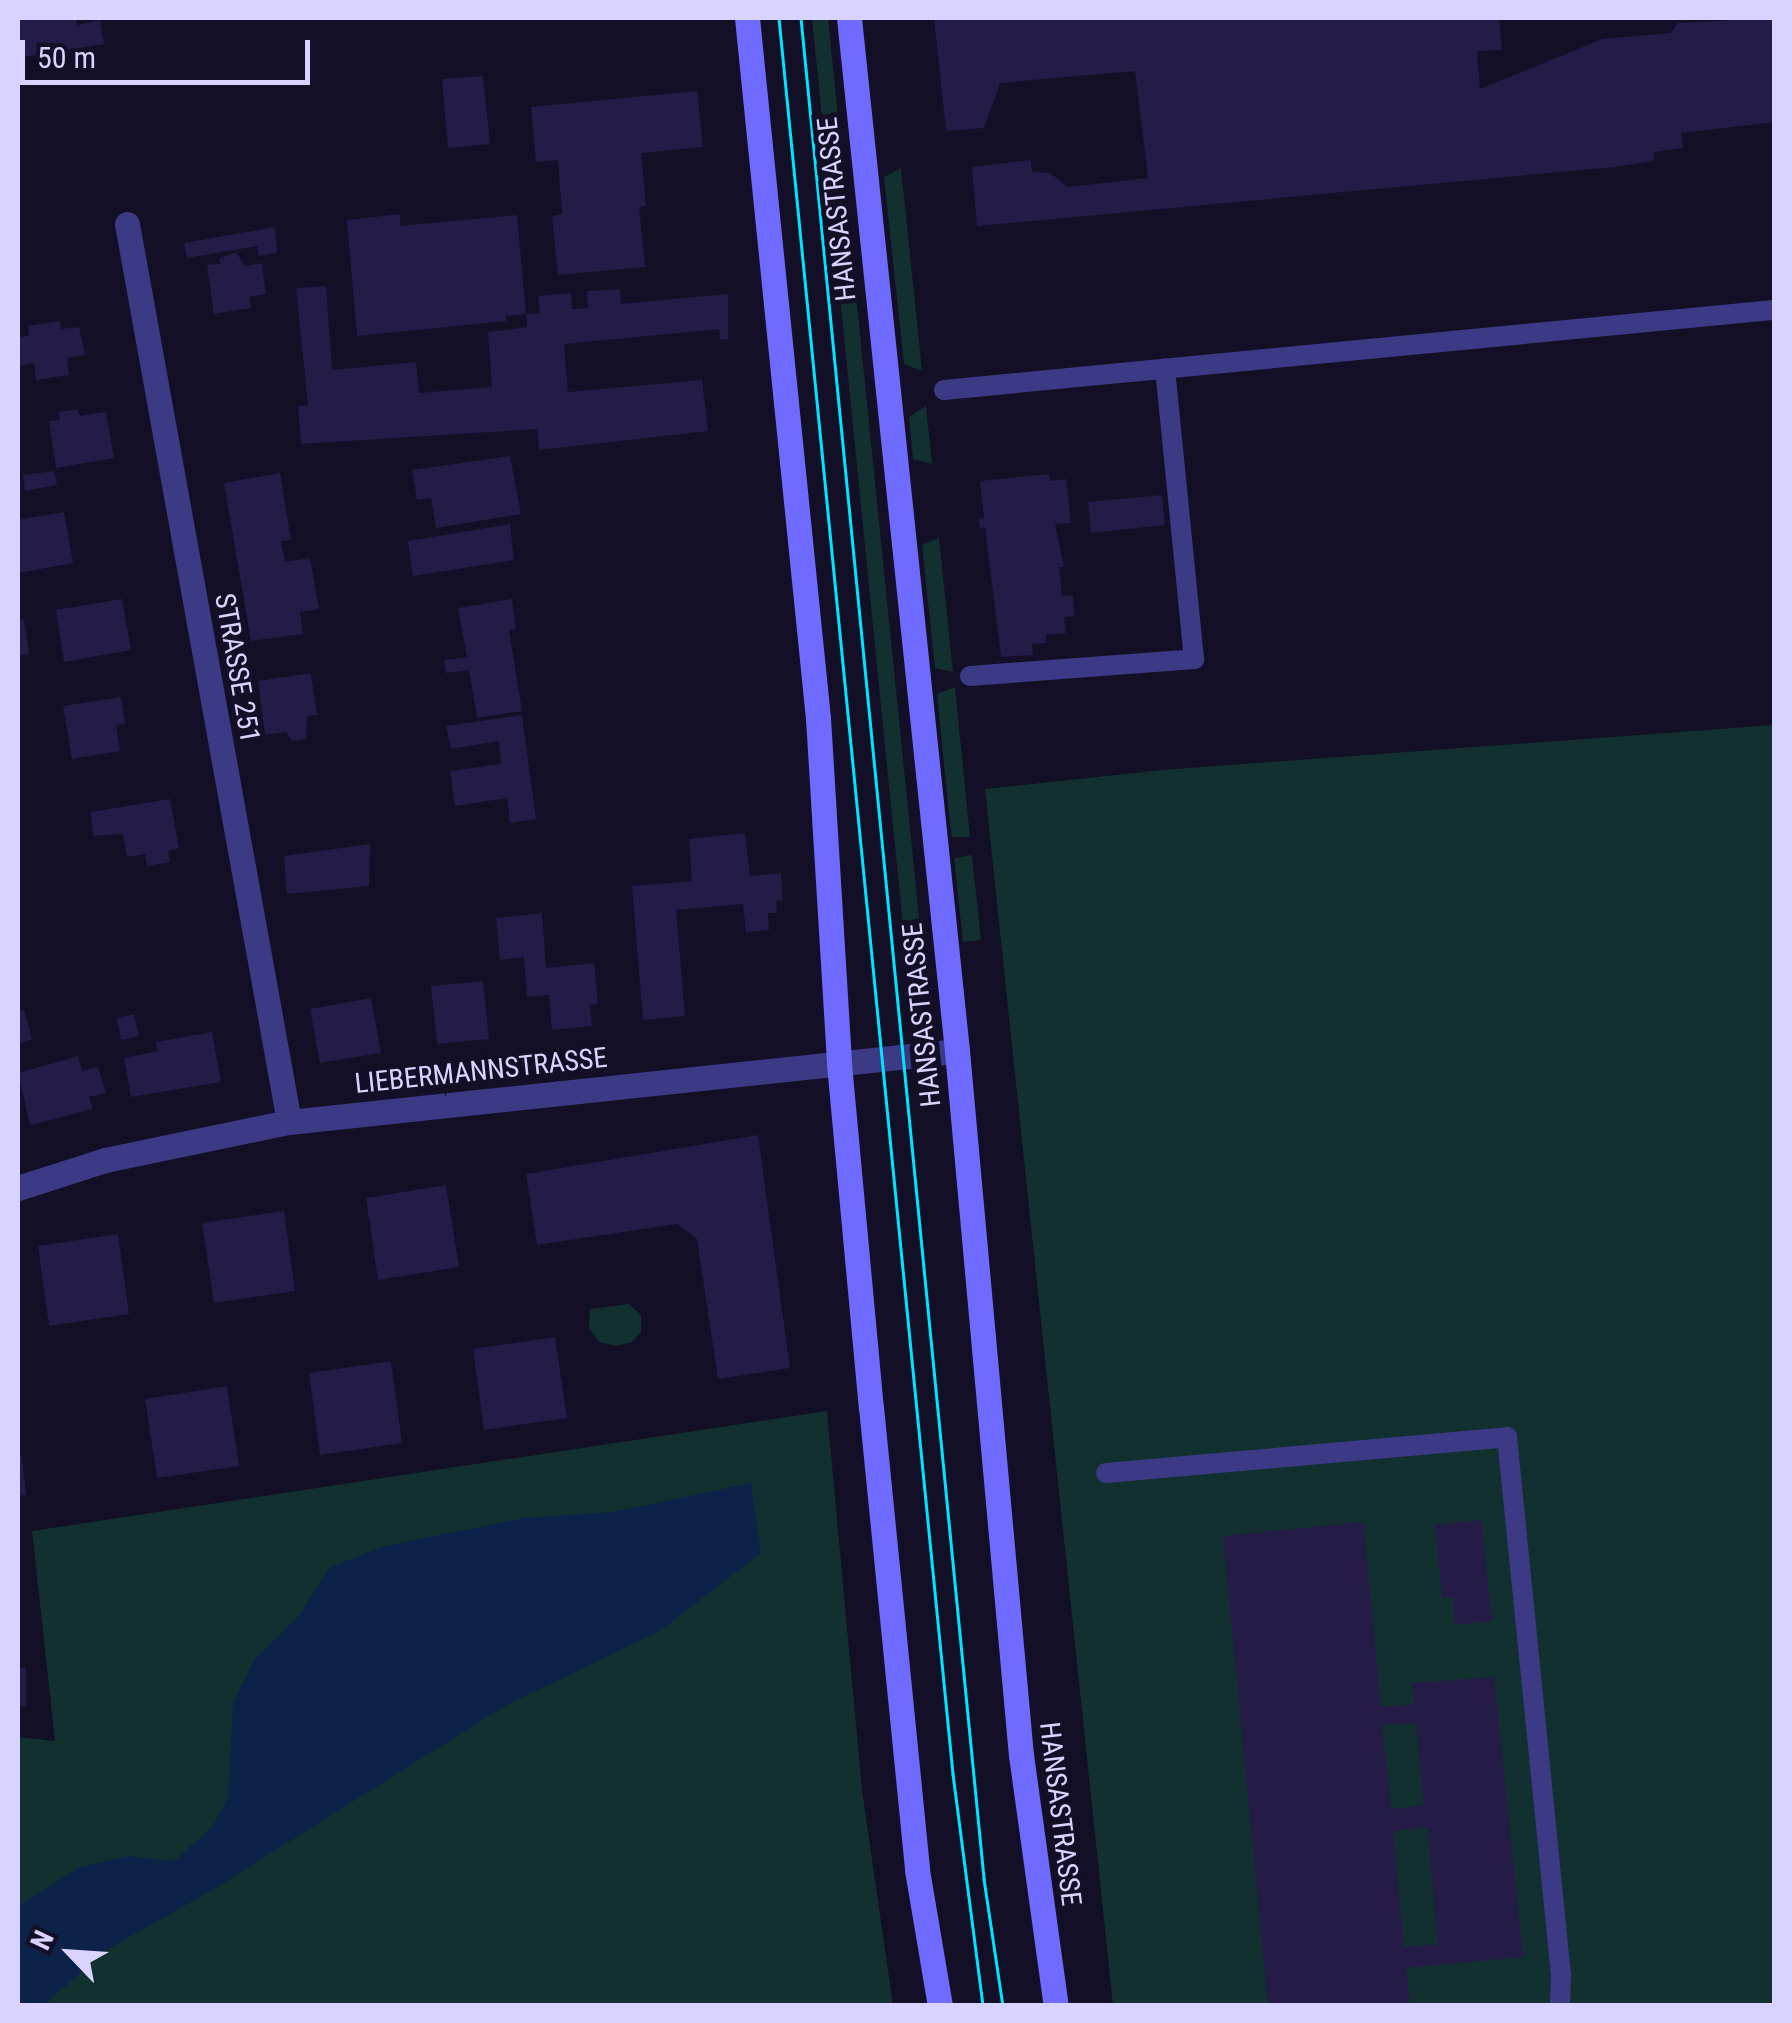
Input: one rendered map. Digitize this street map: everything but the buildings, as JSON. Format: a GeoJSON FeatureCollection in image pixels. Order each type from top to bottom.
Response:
{"type":"FeatureCollection","features":[{"type":"Feature","properties":{"kind":"main road"},"geometry":{"type":"LineString","coordinates":[[747,18],[818,718],[840,1064],[917,1870],[940,2006]]}},
{"type":"Feature","properties":{"kind":"main road","name":"HANSASTRASSE"},"geometry":{"type":"LineString","coordinates":[[849,18],[957,1051],[1021,1755],[1056,2006]]}},
{"type":"Feature","properties":{"kind":"street","name":"STRASSE 251"},"geometry":{"type":"LineString","coordinates":[[127,224],[289,1122]]}},
{"type":"Feature","properties":{"kind":"street","name":"LIEBERMANNSTRASSE"},"geometry":{"type":"LineString","coordinates":[[18,1188],[106,1160],[289,1122],[957,1051]]}},
{"type":"Feature","properties":{"kind":"lane"},"geometry":{"type":"LineString","coordinates":[[944,390],[1774,310]]}},
{"type":"Feature","properties":{"kind":"lane"},"geometry":{"type":"LineString","coordinates":[[970,676],[1194,659],[1166,368]]}},
{"type":"Feature","properties":{"kind":"lane"},"geometry":{"type":"LineString","coordinates":[[1106,1473],[1507,1436],[1560,1958],[1560,2006]]}},
{"type":"Feature","properties":{"kind":"green space"},"geometry":{"type":"Polygon","coordinates":[[[812,18],[828,18],[919,917],[922,951],[906,955],[812,18]]]}},
{"type":"Feature","properties":{"kind":"green space"},"geometry":{"type":"Polygon","coordinates":[[[901,168],[922,371],[904,364],[884,177],[901,168]]]}},
{"type":"Feature","properties":{"kind":"green space"},"geometry":{"type":"Polygon","coordinates":[[[926,406],[932,464],[913,459],[909,417],[926,406]]]}},
{"type":"Feature","properties":{"kind":"green space"},"geometry":{"type":"Polygon","coordinates":[[[939,538],[953,672],[935,668],[922,545],[939,538]]]}},
{"type":"Feature","properties":{"kind":"green space"},"geometry":{"type":"Polygon","coordinates":[[[955,687],[970,837],[952,837],[937,694],[955,687]]]}},
{"type":"Feature","properties":{"kind":"green space"},"geometry":{"type":"Polygon","coordinates":[[[1774,725],[1774,2005],[1113,2005],[985,789],[1162,770],[1774,725]]]}},
{"type":"Feature","properties":{"kind":"green space"},"geometry":{"type":"Polygon","coordinates":[[[972,855],[981,940],[963,942],[954,858],[972,855]]]}},
{"type":"Feature","properties":{"kind":"green space"},"geometry":{"type":"Polygon","coordinates":[[[629,1304],[641,1315],[641,1332],[632,1342],[616,1346],[599,1342],[589,1328],[590,1309],[629,1304]]]}},
{"type":"Feature","properties":{"kind":"green space"},"geometry":{"type":"Polygon","coordinates":[[[827,1411],[862,1790],[893,2005],[18,2006],[18,1737],[55,1741],[32,1531],[827,1411]]]}},
{"type":"Feature","properties":{"kind":"water"},"geometry":{"type":"Polygon","coordinates":[[[751,1483],[761,1553],[660,1631],[505,1706],[214,1889],[105,1951],[44,2005],[18,2005],[18,1906],[80,1867],[129,1856],[174,1861],[213,1826],[228,1797],[233,1704],[254,1660],[299,1616],[329,1568],[384,1546],[524,1518],[613,1512],[751,1483]]]}},
{"type":"Feature","properties":{"kind":"tram line"},"geometry":{"type":"LineString","coordinates":[[779,18],[953,1774],[983,2006]]}},
{"type":"Feature","properties":{"kind":"tram line"},"geometry":{"type":"LineString","coordinates":[[801,18],[984,1879],[1003,2006]]}}]}
